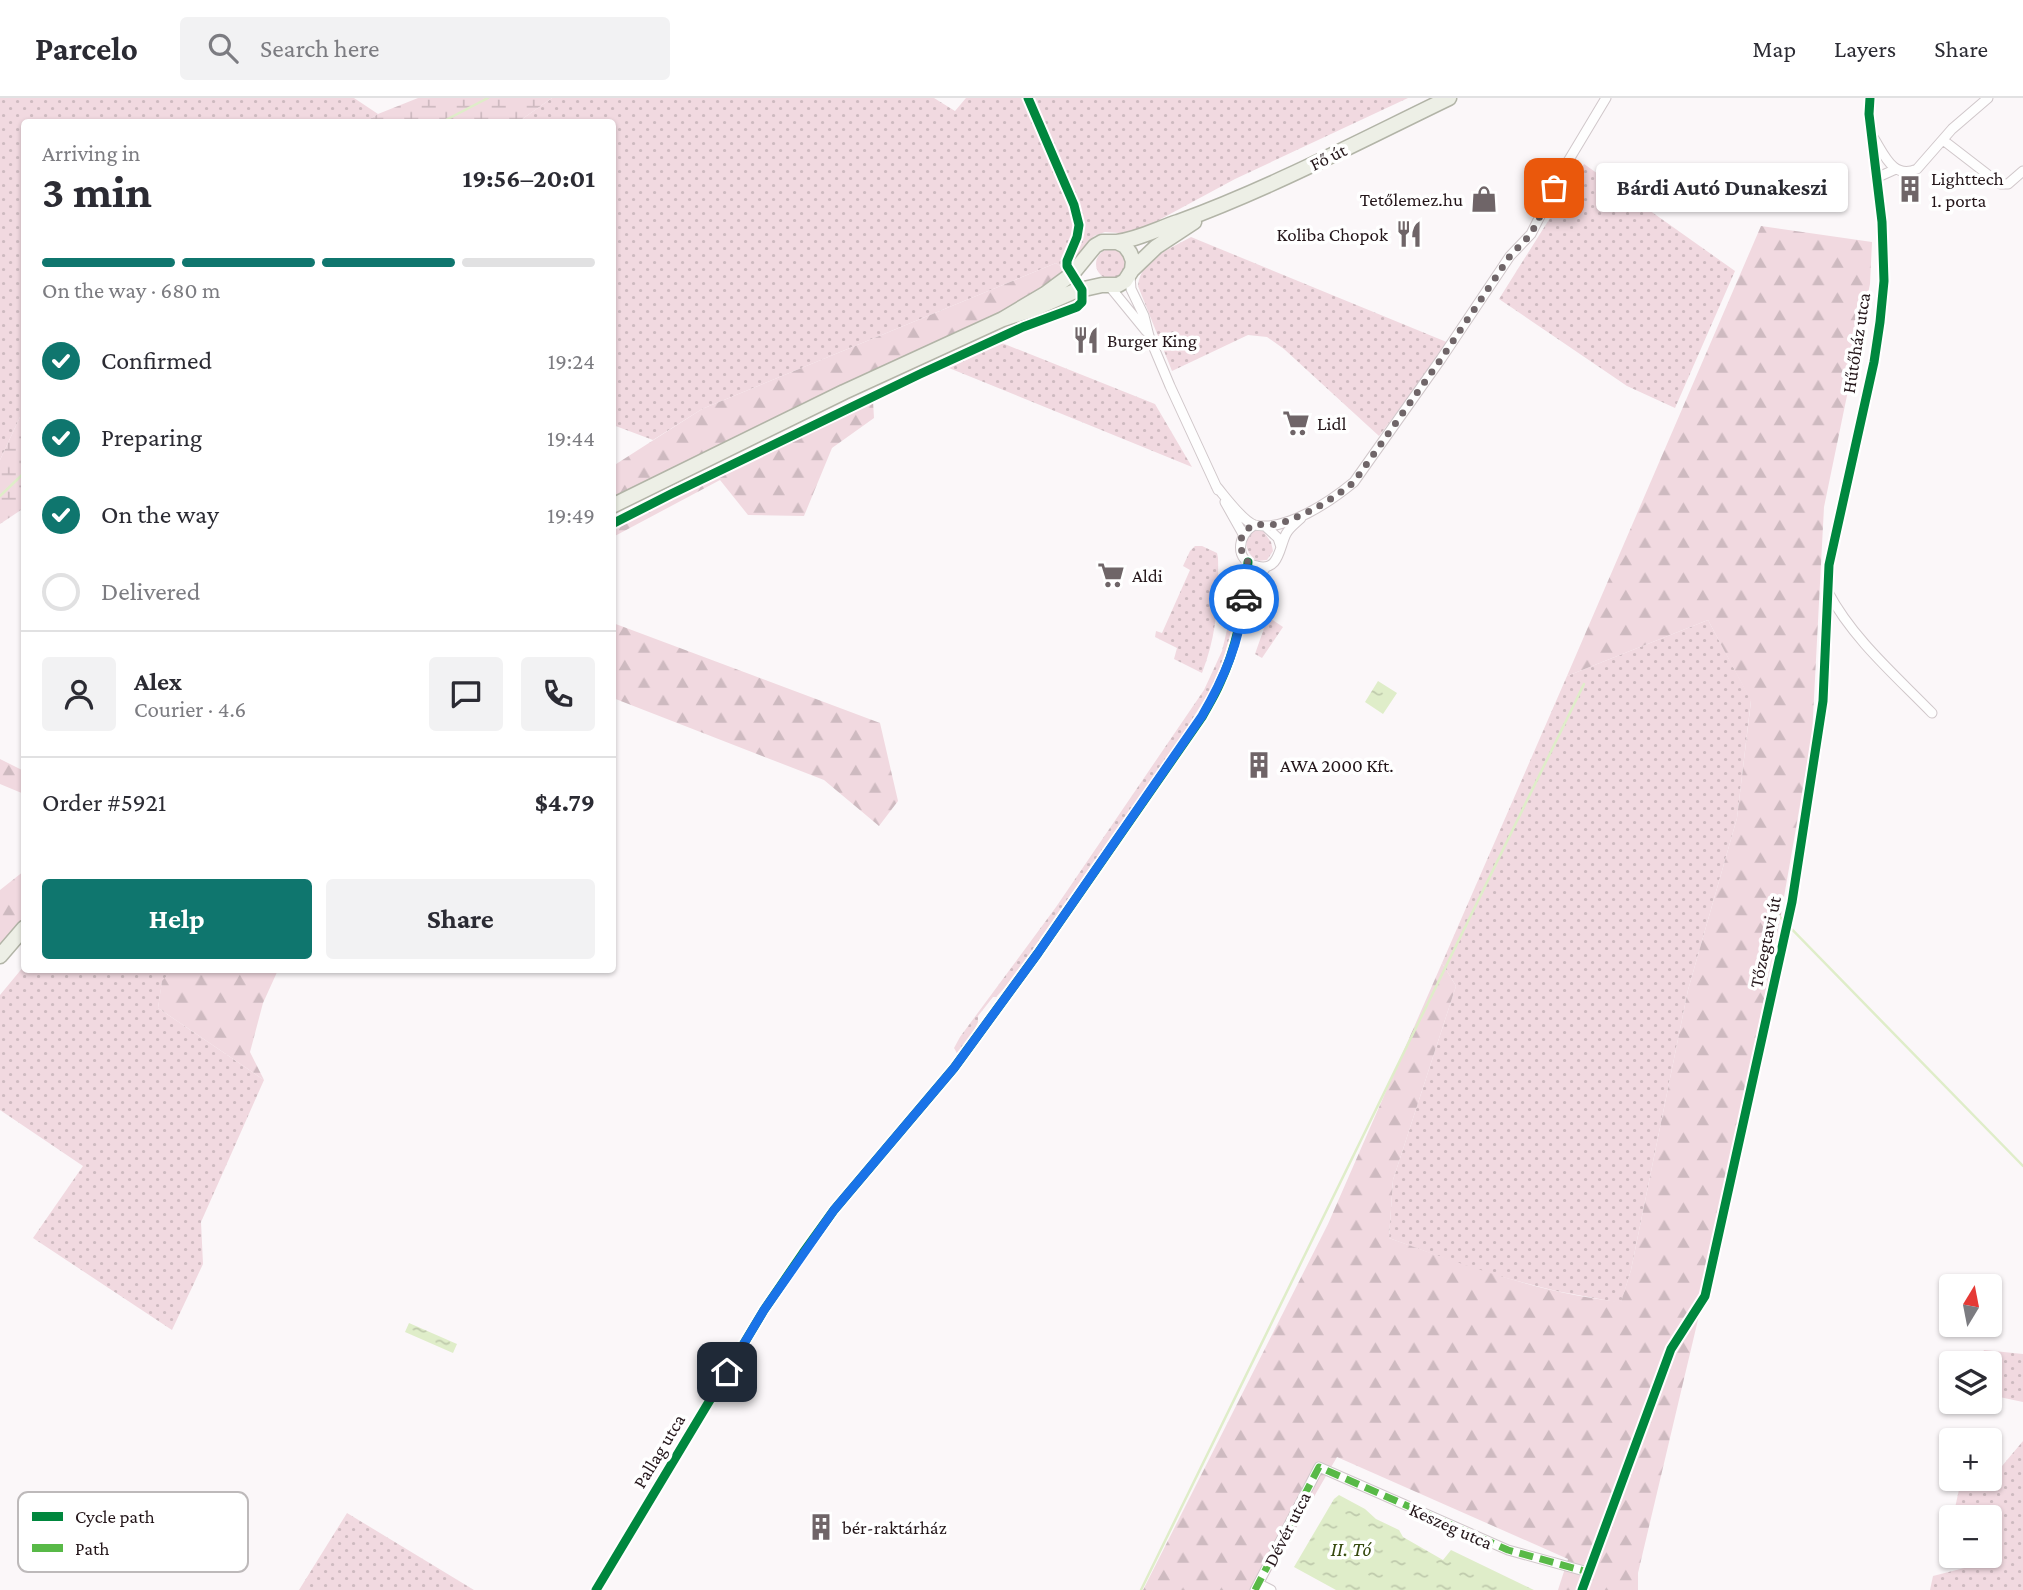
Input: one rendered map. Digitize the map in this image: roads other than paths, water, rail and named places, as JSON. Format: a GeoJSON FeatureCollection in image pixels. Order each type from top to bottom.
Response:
{"type":"FeatureCollection","features":[{"type":"Feature","properties":{"kind":"main road","name":"Fő út"},"geometry":{"type":"LineString","coordinates":[[1118,242],[1135,239],[1206,213],[1449,98]]}},
{"type":"Feature","properties":{"kind":"main road","name":"Fő út"},"geometry":{"type":"LineString","coordinates":[[1131,273],[1156,247],[1206,213]]}},
{"type":"Feature","properties":{"kind":"main road"},"geometry":{"type":"LineString","coordinates":[[616,504],[1003,319],[1072,274],[1102,242],[1118,242],[1130,253],[1133,261],[1131,273],[1125,282],[1075,292],[1003,319]]}},
{"type":"Feature","properties":{"kind":"main road"},"geometry":{"type":"LineString","coordinates":[[1090,252],[1090,275],[1106,286]]}},
{"type":"Feature","properties":{"kind":"main road"},"geometry":{"type":"LineString","coordinates":[[0,956],[21,932]]}},
{"type":"Feature","properties":{"kind":"street"},"geometry":{"type":"LineString","coordinates":[[1216,486],[1254,525],[1265,526],[1279,524],[1308,512],[1335,498],[1354,482],[1510,256],[1531,234],[1567,163],[1606,98]]}},
{"type":"Feature","properties":{"kind":"street","name":"Hűtőház utca"},"geometry":{"type":"LineString","coordinates":[[1828,591],[1829,565],[1874,362],[1884,281],[1882,222],[1871,134],[1870,98]]}},
{"type":"Feature","properties":{"kind":"street"},"geometry":{"type":"LineString","coordinates":[[1871,134],[1896,169],[1903,173],[1917,169],[1952,129],[1988,98]]}},
{"type":"Feature","properties":{"kind":"street"},"geometry":{"type":"LineString","coordinates":[[1943,140],[2000,184],[2008,184],[2023,171]]}},
{"type":"Feature","properties":{"kind":"street"},"geometry":{"type":"LineString","coordinates":[[1876,178],[1896,169]]}},
{"type":"Feature","properties":{"kind":"street"},"geometry":{"type":"LineString","coordinates":[[1131,273],[1131,289],[1193,439],[1243,534]]}},
{"type":"Feature","properties":{"kind":"street"},"geometry":{"type":"LineString","coordinates":[[1106,286],[1149,336]]}},
{"type":"Feature","properties":{"kind":"street"},"geometry":{"type":"LineString","coordinates":[[1254,525],[1243,534],[1240,547],[1242,554],[1253,565],[1266,567],[1275,561],[1287,532],[1308,512]]}},
{"type":"Feature","properties":{"kind":"street"},"geometry":{"type":"LineString","coordinates":[[1265,526],[1278,538],[1281,547]]}},
{"type":"Feature","properties":{"kind":"street","name":"Pallag utca"},"geometry":{"type":"LineString","coordinates":[[596,1590],[764,1310],[803,1253],[834,1210],[954,1068],[1038,953],[1202,716],[1220,684],[1233,650],[1243,608],[1248,562]]}},
{"type":"Feature","properties":{"kind":"street","name":"Pallag utca"},"geometry":{"type":"LineString","coordinates":[[1243,608],[1266,567]]}},
{"type":"Feature","properties":{"kind":"street"},"geometry":{"type":"LineString","coordinates":[[1828,591],[1840,615],[1932,713]]}},
{"type":"Feature","properties":{"kind":"street","name":"Tőzegtavi út"},"geometry":{"type":"LineString","coordinates":[[1588,1573],[1671,1349],[1705,1296],[1792,902],[1824,701],[1828,591]]}},
{"type":"Feature","properties":{"kind":"street","name":"Keszeg utca"},"geometry":{"type":"LineString","coordinates":[[1319,1467],[1508,1550],[1588,1573]]}},
{"type":"Feature","properties":{"kind":"street","name":"Dévér utca"},"geometry":{"type":"LineString","coordinates":[[1257,1587],[1319,1467]]}},
{"type":"Feature","properties":{"kind":"street"},"geometry":{"type":"LineString","coordinates":[[1581,1590],[1588,1573]]}},
{"type":"Feature","properties":{"kind":"street"},"geometry":{"type":"LineString","coordinates":[[1257,1587],[1271,1590]]}},
{"type":"Feature","properties":{"kind":"water"},"geometry":{"type":"Polygon","coordinates":[[[1378,681],[1397,693],[1383,714],[1365,702],[1378,681]]]}},
{"type":"Feature","properties":{"kind":"water"},"geometry":{"type":"Polygon","coordinates":[[[409,1323],[457,1344],[453,1353],[405,1332],[409,1323]]]}},
{"type":"Feature","properties":{"kind":"water","name":"II. Tó"},"geometry":{"type":"Polygon","coordinates":[[[1339,1495],[1399,1530],[1403,1537],[1443,1560],[1451,1550],[1534,1590],[1336,1590],[1294,1567],[1334,1499],[1339,1495]]]}},
{"type":"Feature","properties":{"kind":"waterway"},"geometry":{"type":"LineString","coordinates":[[448,119],[488,98]]}},
{"type":"Feature","properties":{"kind":"waterway"},"geometry":{"type":"LineString","coordinates":[[0,496],[21,476]]}},
{"type":"Feature","properties":{"kind":"waterway"},"geometry":{"type":"LineString","coordinates":[[1141,1590],[1584,684]]}},
{"type":"Feature","properties":{"kind":"waterway"},"geometry":{"type":"LineString","coordinates":[[1775,912],[2023,1166]]}},
{"type":"Feature","properties":{"kind":"place","name":"Bárdi Autó Dunakeszi"},"geometry":{"type":"Point","coordinates":[1554,188]}},
{"type":"Feature","properties":{"kind":"place","name":"Lighttech 1. porta"},"geometry":{"type":"Point","coordinates":[1910,189]}},
{"type":"Feature","properties":{"kind":"place","name":"Tetőlemez.hu"},"geometry":{"type":"Point","coordinates":[1484,199]}},
{"type":"Feature","properties":{"kind":"place","name":"Koliba Chopok"},"geometry":{"type":"Point","coordinates":[1409,234]}},
{"type":"Feature","properties":{"kind":"place","name":"Burger King"},"geometry":{"type":"Point","coordinates":[1086,340]}},
{"type":"Feature","properties":{"kind":"place","name":"Lidl"},"geometry":{"type":"Point","coordinates":[1296,423]}},
{"type":"Feature","properties":{"kind":"place","name":"Aldi"},"geometry":{"type":"Point","coordinates":[1111,575]}},
{"type":"Feature","properties":{"kind":"place","name":"AWA 2000 Kft."},"geometry":{"type":"Point","coordinates":[1259,765]}},
{"type":"Feature","properties":{"kind":"place","name":"bér-raktárház"},"geometry":{"type":"Point","coordinates":[821,1527]}}]}
